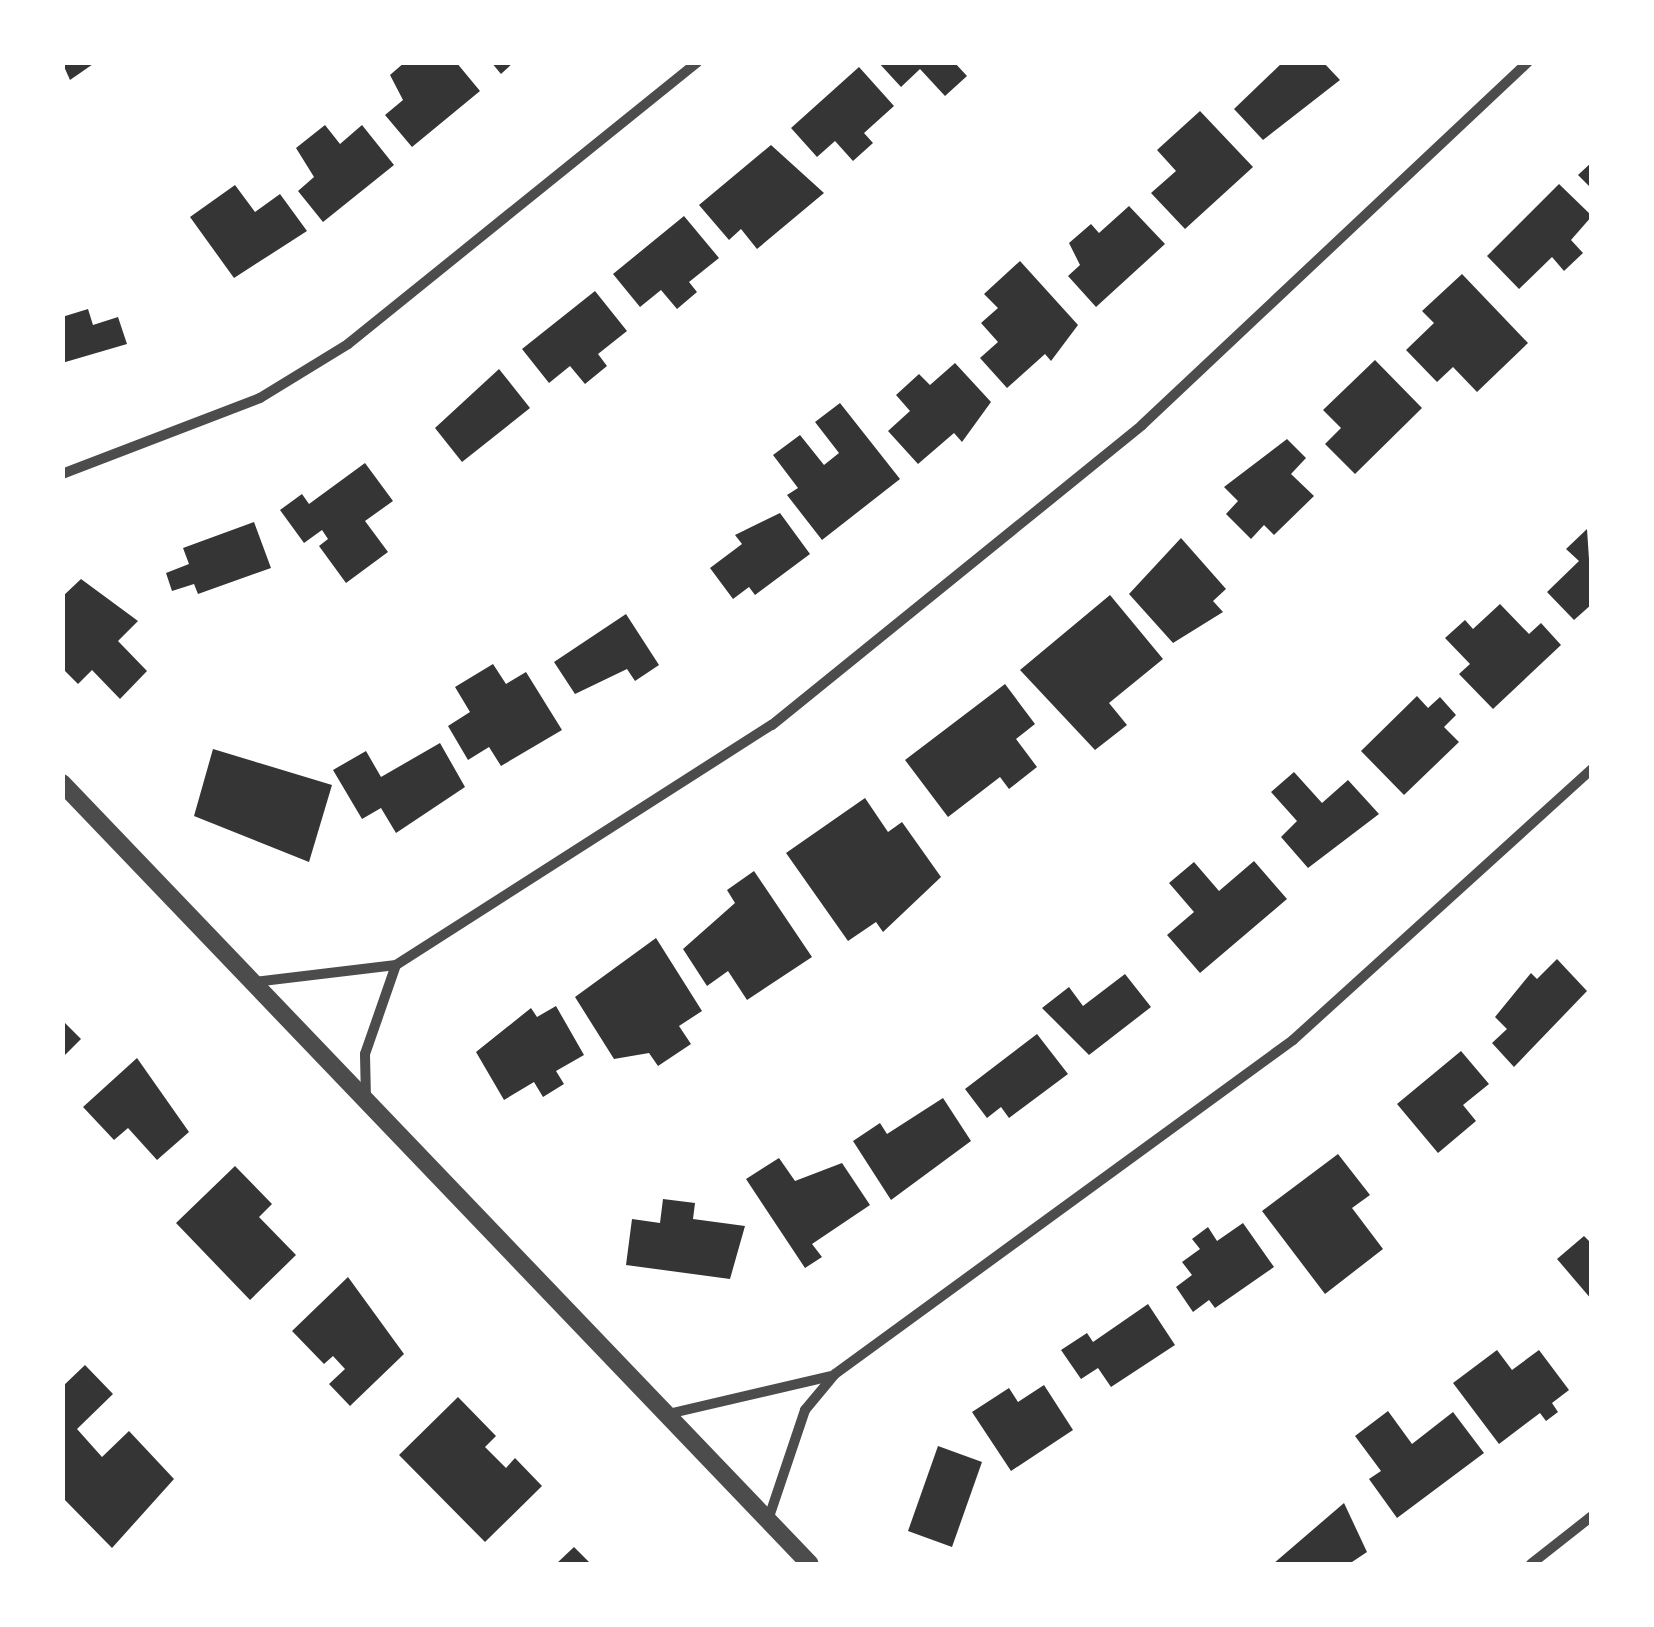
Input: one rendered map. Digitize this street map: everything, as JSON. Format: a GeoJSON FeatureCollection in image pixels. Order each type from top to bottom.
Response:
{"type":"FeatureCollection","features":[{"type":"Feature","properties":{"kind":"street"},"geometry":{"type":"LineString","coordinates":[[62,474],[260,398],[348,344],[697,62]]}},
{"type":"Feature","properties":{"kind":"street"},"geometry":{"type":"LineString","coordinates":[[253,982],[396,965],[550,874],[904,626],[1142,425],[1528,62]]}},
{"type":"Feature","properties":{"kind":"street"},"geometry":{"type":"LineString","coordinates":[[768,1520],[805,1410],[834,1374],[1293,1040],[1592,769]]}},
{"type":"Feature","properties":{"kind":"street"},"geometry":{"type":"LineString","coordinates":[[62,782],[810,1564]]}},
{"type":"Feature","properties":{"kind":"street"},"geometry":{"type":"LineString","coordinates":[[366,1100],[365,1054],[396,965]]}},
{"type":"Feature","properties":{"kind":"street"},"geometry":{"type":"LineString","coordinates":[[667,1414],[834,1374]]}},
{"type":"Feature","properties":{"kind":"street"},"geometry":{"type":"LineString","coordinates":[[1532,1564],[1592,1516]]}},
{"type":"Feature","properties":{"kind":"building"},"geometry":{"type":"Polygon","coordinates":[[[62,62],[96,62],[70,80],[62,62]]]}},
{"type":"Feature","properties":{"kind":"building"},"geometry":{"type":"Polygon","coordinates":[[[405,62],[456,62],[480,91],[412,147],[385,115],[403,100],[390,75],[405,62]]]}},
{"type":"Feature","properties":{"kind":"building"},"geometry":{"type":"Polygon","coordinates":[[[491,62],[514,62],[501,74],[491,62]]]}},
{"type":"Feature","properties":{"kind":"building"},"geometry":{"type":"Polygon","coordinates":[[[878,62],[954,62],[967,76],[945,96],[920,69],[901,87],[878,62]]]}},
{"type":"Feature","properties":{"kind":"building"},"geometry":{"type":"Polygon","coordinates":[[[1283,62],[1323,62],[1340,80],[1263,140],[1234,109],[1283,62]]]}},
{"type":"Feature","properties":{"kind":"building"},"geometry":{"type":"Polygon","coordinates":[[[859,67],[894,106],[864,133],[873,143],[853,161],[835,141],[817,157],[791,128],[859,67]]]}},
{"type":"Feature","properties":{"kind":"building"},"geometry":{"type":"Polygon","coordinates":[[[1200,111],[1253,167],[1185,229],[1151,193],[1176,171],[1157,150],[1200,111]]]}},
{"type":"Feature","properties":{"kind":"building"},"geometry":{"type":"Polygon","coordinates":[[[325,125],[340,144],[362,125],[394,165],[323,222],[298,191],[314,177],[296,148],[325,125]]]}},
{"type":"Feature","properties":{"kind":"building"},"geometry":{"type":"Polygon","coordinates":[[[771,145],[824,193],[757,249],[741,229],[729,240],[699,205],[771,145]]]}},
{"type":"Feature","properties":{"kind":"building"},"geometry":{"type":"Polygon","coordinates":[[[1592,162],[1592,189],[1578,175],[1592,162]]]}},
{"type":"Feature","properties":{"kind":"building"},"geometry":{"type":"Polygon","coordinates":[[[1559,184],[1592,216],[1571,240],[1583,253],[1564,271],[1552,257],[1519,289],[1487,256],[1559,184]]]}},
{"type":"Feature","properties":{"kind":"building"},"geometry":{"type":"Polygon","coordinates":[[[235,185],[255,212],[280,194],[307,231],[234,278],[190,217],[235,185]]]}},
{"type":"Feature","properties":{"kind":"building"},"geometry":{"type":"Polygon","coordinates":[[[1129,206],[1165,244],[1096,307],[1068,276],[1080,265],[1069,243],[1091,224],[1099,233],[1129,206]]]}},
{"type":"Feature","properties":{"kind":"building"},"geometry":{"type":"Polygon","coordinates":[[[684,216],[719,258],[689,282],[697,292],[677,309],[661,290],[640,307],[613,274],[684,216]]]}},
{"type":"Feature","properties":{"kind":"building"},"geometry":{"type":"Polygon","coordinates":[[[1020,261],[1078,325],[1051,361],[1045,354],[1007,388],[980,358],[998,342],[981,323],[998,308],[984,294],[1020,261]]]}},
{"type":"Feature","properties":{"kind":"building"},"geometry":{"type":"Polygon","coordinates":[[[1462,274],[1528,343],[1477,392],[1453,367],[1437,382],[1406,350],[1434,323],[1422,311],[1462,274]]]}},
{"type":"Feature","properties":{"kind":"building"},"geometry":{"type":"Polygon","coordinates":[[[595,291],[627,331],[598,354],[607,366],[585,384],[570,366],[549,383],[522,349],[595,291]]]}},
{"type":"Feature","properties":{"kind":"building"},"geometry":{"type":"Polygon","coordinates":[[[88,309],[93,325],[118,317],[127,344],[62,363],[62,317],[88,309]]]}},
{"type":"Feature","properties":{"kind":"building"},"geometry":{"type":"Polygon","coordinates":[[[1375,360],[1422,408],[1355,474],[1325,444],[1341,428],[1323,410],[1375,360]]]}},
{"type":"Feature","properties":{"kind":"building"},"geometry":{"type":"Polygon","coordinates":[[[955,363],[991,402],[962,442],[954,433],[918,464],[888,431],[910,411],[896,395],[919,374],[930,385],[955,363]]]}},
{"type":"Feature","properties":{"kind":"building"},"geometry":{"type":"Polygon","coordinates":[[[499,369],[530,408],[462,462],[435,428],[499,369]]]}},
{"type":"Feature","properties":{"kind":"building"},"geometry":{"type":"Polygon","coordinates":[[[840,403],[900,479],[822,540],[787,495],[798,488],[773,455],[800,435],[824,465],[839,453],[815,422],[840,403]]]}},
{"type":"Feature","properties":{"kind":"building"},"geometry":{"type":"Polygon","coordinates":[[[1287,439],[1306,458],[1291,474],[1314,496],[1274,535],[1264,525],[1251,539],[1226,514],[1238,501],[1224,487],[1287,439]]]}},
{"type":"Feature","properties":{"kind":"building"},"geometry":{"type":"Polygon","coordinates":[[[365,463],[393,501],[365,521],[388,552],[346,583],[319,546],[328,539],[322,530],[304,543],[280,510],[302,494],[309,504],[365,463]]]}},
{"type":"Feature","properties":{"kind":"building"},"geometry":{"type":"Polygon","coordinates":[[[780,513],[810,554],[755,595],[749,587],[733,599],[710,568],[742,544],[735,535],[780,513]]]}},
{"type":"Feature","properties":{"kind":"building"},"geometry":{"type":"Polygon","coordinates":[[[254,522],[271,568],[198,594],[194,584],[172,591],[166,573],[189,564],[183,548],[254,522]]]}},
{"type":"Feature","properties":{"kind":"building"},"geometry":{"type":"Polygon","coordinates":[[[1587,529],[1592,604],[1574,620],[1547,592],[1579,561],[1566,549],[1587,529]]]}},
{"type":"Feature","properties":{"kind":"building"},"geometry":{"type":"Polygon","coordinates":[[[1181,538],[1226,589],[1213,601],[1223,612],[1173,643],[1129,594],[1181,538]]]}},
{"type":"Feature","properties":{"kind":"building"},"geometry":{"type":"Polygon","coordinates":[[[81,579],[138,621],[118,641],[147,671],[120,699],[92,670],[78,684],[62,668],[62,597],[81,579]]]}},
{"type":"Feature","properties":{"kind":"building"},"geometry":{"type":"Polygon","coordinates":[[[1110,595],[1163,659],[1109,703],[1127,725],[1095,750],[1020,670],[1110,595]]]}},
{"type":"Feature","properties":{"kind":"building"},"geometry":{"type":"Polygon","coordinates":[[[1500,604],[1529,634],[1541,623],[1561,645],[1493,709],[1459,674],[1470,664],[1445,638],[1465,620],[1473,629],[1500,604]]]}},
{"type":"Feature","properties":{"kind":"building"},"geometry":{"type":"Polygon","coordinates":[[[626,614],[659,665],[635,681],[627,669],[575,694],[554,662],[626,614]]]}},
{"type":"Feature","properties":{"kind":"building"},"geometry":{"type":"Polygon","coordinates":[[[493,664],[506,684],[526,672],[562,730],[501,766],[489,747],[468,760],[448,726],[470,712],[455,687],[493,664]]]}},
{"type":"Feature","properties":{"kind":"building"},"geometry":{"type":"Polygon","coordinates":[[[1005,684],[1035,724],[1016,739],[1037,767],[1009,789],[1000,777],[948,817],[905,760],[1005,684]]]}},
{"type":"Feature","properties":{"kind":"building"},"geometry":{"type":"Polygon","coordinates":[[[1417,696],[1428,708],[1440,697],[1456,715],[1444,727],[1459,742],[1404,795],[1361,751],[1417,696]]]}},
{"type":"Feature","properties":{"kind":"building"},"geometry":{"type":"Polygon","coordinates":[[[440,743],[465,787],[396,833],[381,808],[362,819],[333,770],[366,751],[381,777],[440,743]]]}},
{"type":"Feature","properties":{"kind":"building"},"geometry":{"type":"Polygon","coordinates":[[[213,749],[332,785],[309,862],[194,816],[213,749]]]}},
{"type":"Feature","properties":{"kind":"building"},"geometry":{"type":"Polygon","coordinates":[[[1294,772],[1322,803],[1348,780],[1379,814],[1308,868],[1281,837],[1297,821],[1271,792],[1294,772]]]}},
{"type":"Feature","properties":{"kind":"building"},"geometry":{"type":"Polygon","coordinates":[[[865,798],[888,832],[902,822],[941,877],[883,932],[876,922],[848,941],[786,853],[865,798]]]}},
{"type":"Feature","properties":{"kind":"building"},"geometry":{"type":"Polygon","coordinates":[[[1254,861],[1287,899],[1200,973],[1167,935],[1194,912],[1169,883],[1194,862],[1219,891],[1254,861]]]}},
{"type":"Feature","properties":{"kind":"building"},"geometry":{"type":"Polygon","coordinates":[[[754,871],[812,957],[747,1000],[728,971],[707,986],[683,949],[735,903],[727,890],[754,871]]]}},
{"type":"Feature","properties":{"kind":"building"},"geometry":{"type":"Polygon","coordinates":[[[656,938],[702,1011],[679,1026],[691,1044],[658,1066],[649,1053],[614,1059],[575,997],[656,938]]]}},
{"type":"Feature","properties":{"kind":"building"},"geometry":{"type":"Polygon","coordinates":[[[1557,959],[1587,991],[1514,1067],[1492,1043],[1507,1029],[1495,1017],[1531,973],[1537,979],[1557,959]]]}},
{"type":"Feature","properties":{"kind":"building"},"geometry":{"type":"Polygon","coordinates":[[[1125,974],[1151,1007],[1089,1055],[1042,1008],[1069,987],[1083,1006],[1125,974]]]}},
{"type":"Feature","properties":{"kind":"building"},"geometry":{"type":"Polygon","coordinates":[[[556,1006],[584,1055],[556,1071],[564,1084],[543,1097],[534,1082],[504,1100],[476,1052],[531,1008],[537,1017],[556,1006]]]}},
{"type":"Feature","properties":{"kind":"building"},"geometry":{"type":"Polygon","coordinates":[[[62,1020],[81,1039],[62,1058],[62,1020]]]}},
{"type":"Feature","properties":{"kind":"building"},"geometry":{"type":"Polygon","coordinates":[[[1037,1034],[1068,1074],[1009,1118],[1001,1107],[987,1118],[965,1089],[1037,1034]]]}},
{"type":"Feature","properties":{"kind":"building"},"geometry":{"type":"Polygon","coordinates":[[[1461,1051],[1489,1084],[1463,1105],[1476,1121],[1438,1153],[1397,1104],[1461,1051]]]}},
{"type":"Feature","properties":{"kind":"building"},"geometry":{"type":"Polygon","coordinates":[[[137,1058],[189,1132],[157,1160],[128,1128],[114,1140],[83,1107],[137,1058]]]}},
{"type":"Feature","properties":{"kind":"building"},"geometry":{"type":"Polygon","coordinates":[[[943,1098],[971,1141],[891,1200],[853,1141],[880,1123],[887,1134],[943,1098]]]}},
{"type":"Feature","properties":{"kind":"building"},"geometry":{"type":"Polygon","coordinates":[[[1338,1154],[1370,1195],[1352,1208],[1383,1249],[1325,1294],[1262,1211],[1338,1154]]]}},
{"type":"Feature","properties":{"kind":"building"},"geometry":{"type":"Polygon","coordinates":[[[779,1158],[795,1181],[842,1163],[870,1205],[812,1244],[822,1257],[805,1268],[746,1179],[779,1158]]]}},
{"type":"Feature","properties":{"kind":"building"},"geometry":{"type":"Polygon","coordinates":[[[235,1166],[272,1204],[259,1217],[296,1255],[250,1300],[176,1223],[235,1166]]]}},
{"type":"Feature","properties":{"kind":"building"},"geometry":{"type":"Polygon","coordinates":[[[663,1199],[695,1203],[693,1219],[745,1226],[730,1279],[626,1265],[632,1219],[660,1223],[663,1199]]]}},
{"type":"Feature","properties":{"kind":"building"},"geometry":{"type":"Polygon","coordinates":[[[1243,1223],[1274,1267],[1215,1308],[1209,1300],[1193,1312],[1176,1287],[1192,1275],[1182,1262],[1200,1249],[1192,1239],[1208,1227],[1217,1241],[1243,1223]]]}},
{"type":"Feature","properties":{"kind":"building"},"geometry":{"type":"Polygon","coordinates":[[[1584,1236],[1592,1244],[1592,1300],[1557,1259],[1584,1236]]]}},
{"type":"Feature","properties":{"kind":"building"},"geometry":{"type":"Polygon","coordinates":[[[348,1277],[404,1354],[350,1406],[329,1384],[345,1369],[333,1356],[324,1364],[292,1331],[348,1277]]]}},
{"type":"Feature","properties":{"kind":"building"},"geometry":{"type":"Polygon","coordinates":[[[1148,1304],[1175,1345],[1111,1387],[1098,1368],[1081,1379],[1061,1350],[1087,1333],[1093,1342],[1148,1304]]]}},
{"type":"Feature","properties":{"kind":"building"},"geometry":{"type":"Polygon","coordinates":[[[1497,1350],[1512,1370],[1539,1350],[1569,1390],[1552,1403],[1558,1412],[1546,1421],[1540,1413],[1499,1444],[1453,1383],[1497,1350]]]}},
{"type":"Feature","properties":{"kind":"building"},"geometry":{"type":"Polygon","coordinates":[[[85,1365],[113,1394],[77,1429],[102,1457],[129,1431],[174,1479],[112,1548],[62,1497],[62,1387],[85,1365]]]}},
{"type":"Feature","properties":{"kind":"building"},"geometry":{"type":"Polygon","coordinates":[[[1044,1385],[1073,1430],[1011,1471],[972,1412],[1009,1388],[1018,1402],[1044,1385]]]}},
{"type":"Feature","properties":{"kind":"building"},"geometry":{"type":"Polygon","coordinates":[[[458,1397],[496,1436],[485,1447],[506,1468],[515,1458],[542,1486],[485,1542],[399,1455],[458,1397]]]}},
{"type":"Feature","properties":{"kind":"building"},"geometry":{"type":"Polygon","coordinates":[[[1388,1411],[1412,1444],[1453,1412],[1484,1453],[1397,1518],[1369,1479],[1381,1471],[1355,1436],[1388,1411]]]}},
{"type":"Feature","properties":{"kind":"building"},"geometry":{"type":"Polygon","coordinates":[[[938,1446],[982,1462],[952,1547],[908,1531],[938,1446]]]}},
{"type":"Feature","properties":{"kind":"building"},"geometry":{"type":"Polygon","coordinates":[[[1344,1503],[1367,1552],[1349,1564],[1273,1564],[1344,1503]]]}},
{"type":"Feature","properties":{"kind":"building"},"geometry":{"type":"Polygon","coordinates":[[[574,1547],[591,1564],[556,1564],[574,1547]]]}}]}
